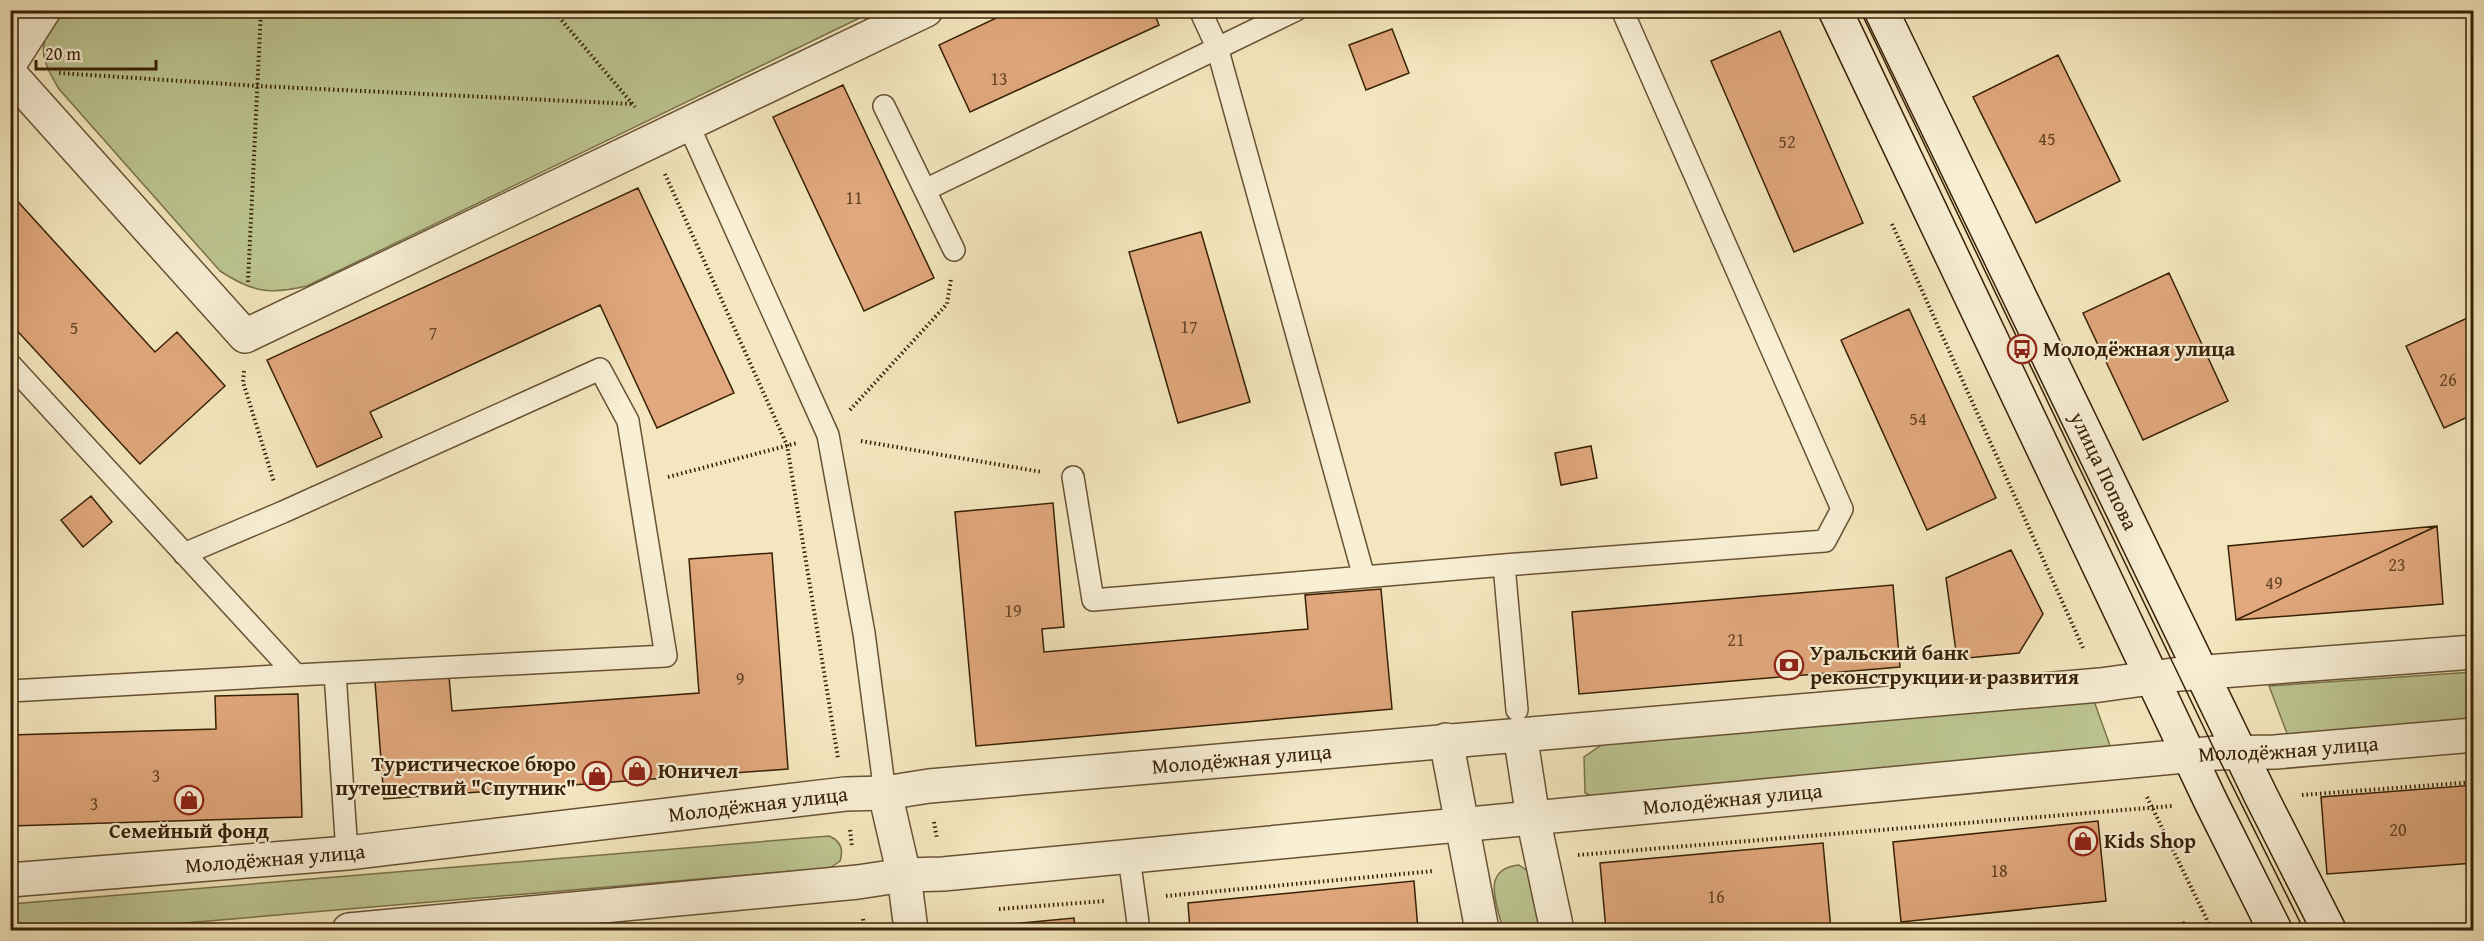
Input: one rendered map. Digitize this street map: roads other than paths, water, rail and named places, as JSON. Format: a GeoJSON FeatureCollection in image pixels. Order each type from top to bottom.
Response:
{"type":"FeatureCollection","features":[{"type":"Feature","properties":{"kind":"street"},"geometry":{"type":"LineString","coordinates":[[10,63],[44,10]]}},
{"type":"Feature","properties":{"kind":"street"},"geometry":{"type":"LineString","coordinates":[[10,74],[245,336],[926,10]]}},
{"type":"Feature","properties":{"kind":"street","name":"улица Попова"},"geometry":{"type":"LineString","coordinates":[[1835,10],[2211,802],[2276,930]]}},
{"type":"Feature","properties":{"kind":"street","name":"улица Попова"},"geometry":{"type":"LineString","coordinates":[[1881,10],[2261,796],[2329,930]]}},
{"type":"Feature","properties":{"kind":"street","name":"Молодёжная улица"},"geometry":{"type":"LineString","coordinates":[[10,880],[347,853],[844,794],[885,793],[928,786],[1446,740],[1518,722],[2100,685],[2153,677],[2474,652]]}},
{"type":"Feature","properties":{"kind":"street"},"geometry":{"type":"LineString","coordinates":[[1518,722],[1533,818],[1557,930]]}},
{"type":"Feature","properties":{"kind":"street","name":"Молодёжная улица"},"geometry":{"type":"LineString","coordinates":[[349,930],[858,882],[904,875],[943,874],[1129,857],[2190,756],[2275,752],[2474,735]]}},
{"type":"Feature","properties":{"kind":"street"},"geometry":{"type":"LineString","coordinates":[[1446,740],[1464,825],[1482,930]]}},
{"type":"Feature","properties":{"kind":"street"},"geometry":{"type":"LineString","coordinates":[[885,793],[904,875],[911,930]]}},
{"type":"Feature","properties":{"kind":"lane"},"geometry":{"type":"LineString","coordinates":[[1200,10],[1217,47],[1364,577]]}},
{"type":"Feature","properties":{"kind":"lane"},"geometry":{"type":"LineString","coordinates":[[925,190],[1296,10]]}},
{"type":"Feature","properties":{"kind":"lane"},"geometry":{"type":"LineString","coordinates":[[1073,477],[1093,600],[1504,565],[1825,541],[1842,509],[1622,10]]}},
{"type":"Feature","properties":{"kind":"lane"},"geometry":{"type":"LineString","coordinates":[[884,106],[954,250]]}},
{"type":"Feature","properties":{"kind":"lane"},"geometry":{"type":"LineString","coordinates":[[688,124],[828,435],[864,633],[885,793]]}},
{"type":"Feature","properties":{"kind":"lane"},"geometry":{"type":"LineString","coordinates":[[10,364],[296,675]]}},
{"type":"Feature","properties":{"kind":"lane"},"geometry":{"type":"LineString","coordinates":[[10,692],[666,656],[628,420],[600,369],[284,512],[184,554]]}},
{"type":"Feature","properties":{"kind":"lane"},"geometry":{"type":"LineString","coordinates":[[1504,565],[1518,722]]}},
{"type":"Feature","properties":{"kind":"lane"},"geometry":{"type":"LineString","coordinates":[[335,673],[347,853]]}},
{"type":"Feature","properties":{"kind":"lane"},"geometry":{"type":"LineString","coordinates":[[1129,857],[1139,930]]}},
{"type":"Feature","properties":{"kind":"tram line"},"geometry":{"type":"LineString","coordinates":[[1860,10],[2216,753],[2304,930]]}},
{"type":"Feature","properties":{"kind":"place","name":"Молодёжная улица"},"geometry":{"type":"Point","coordinates":[2022,349]}},
{"type":"Feature","properties":{"kind":"place","name":"Уральский банк реконструкции и развития"},"geometry":{"type":"Point","coordinates":[1789,665]}},
{"type":"Feature","properties":{"kind":"place","name":"Юничел"},"geometry":{"type":"Point","coordinates":[637,771]}},
{"type":"Feature","properties":{"kind":"place","name":"Туристическое бюро путешествий \"Спутник\""},"geometry":{"type":"Point","coordinates":[597,776]}},
{"type":"Feature","properties":{"kind":"place","name":"Семейный фонд"},"geometry":{"type":"Point","coordinates":[189,800]}},
{"type":"Feature","properties":{"kind":"place","name":"Kids Shop"},"geometry":{"type":"Point","coordinates":[2083,841]}}]}
